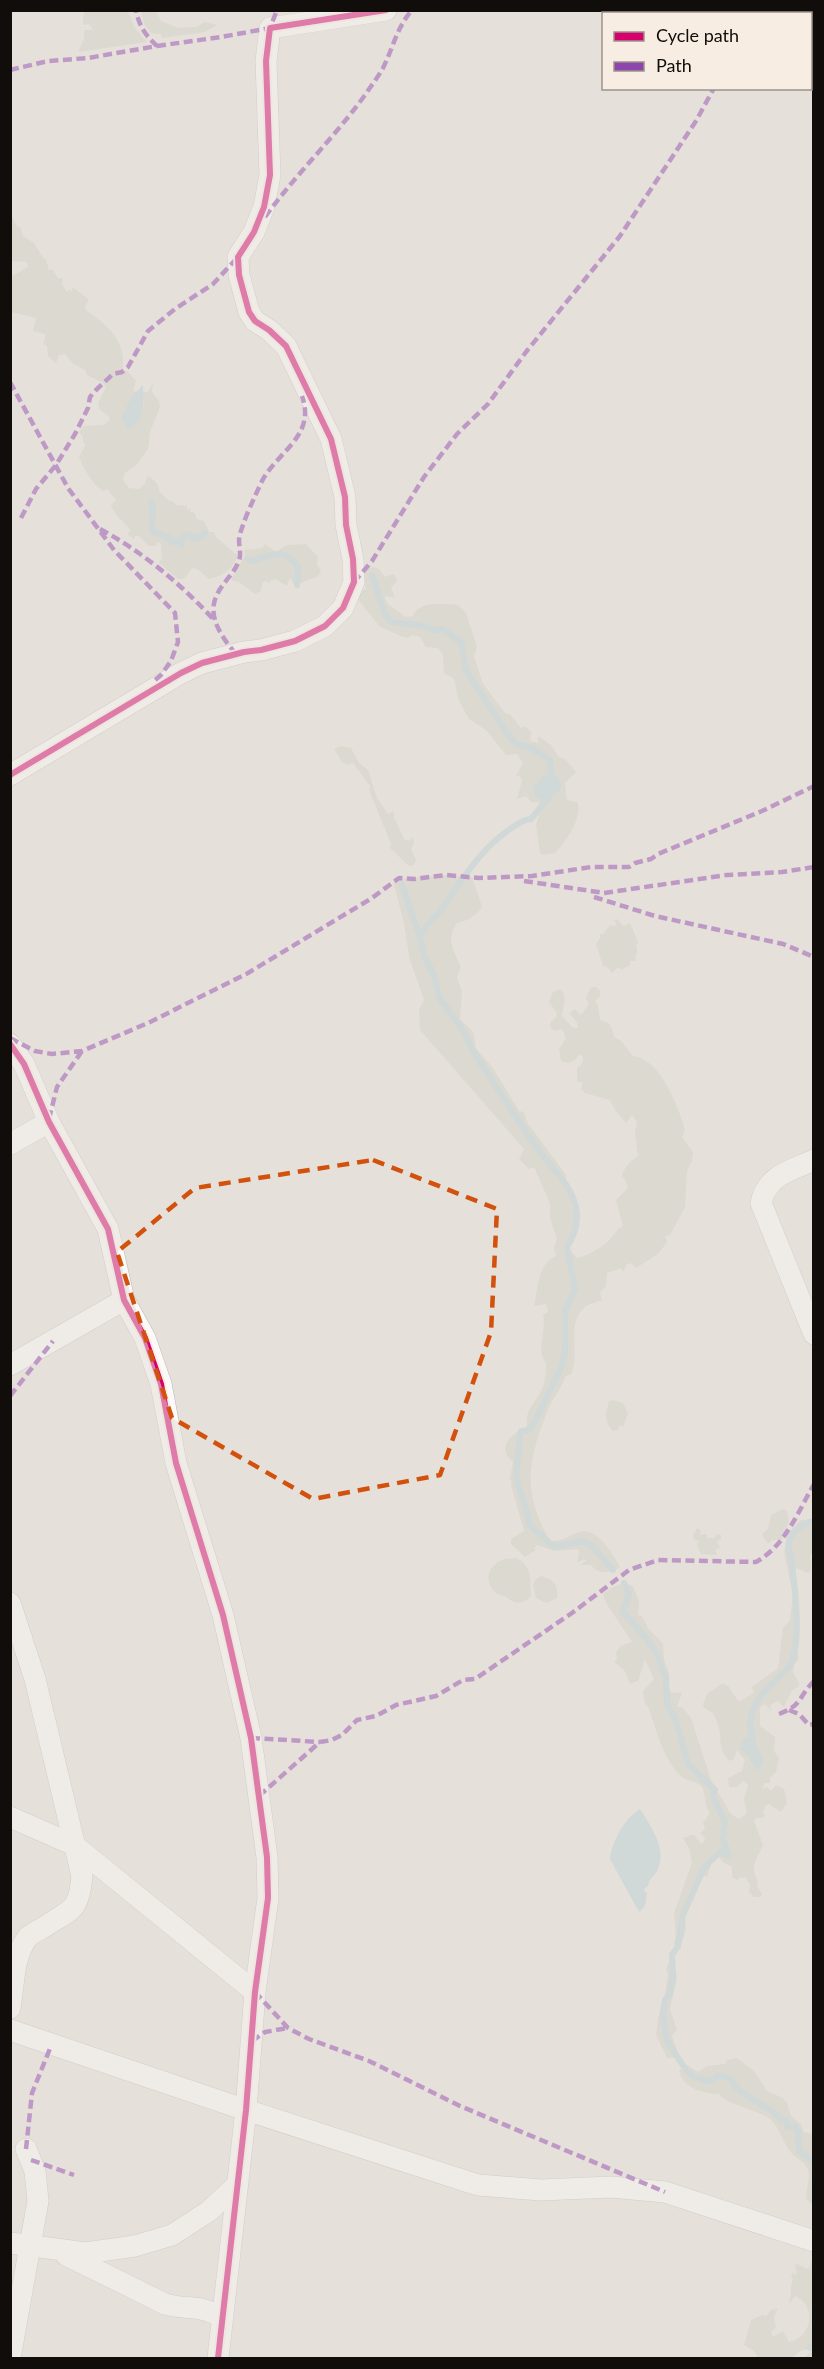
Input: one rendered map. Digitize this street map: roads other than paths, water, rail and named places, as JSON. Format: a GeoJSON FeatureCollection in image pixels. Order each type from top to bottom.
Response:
{"type":"FeatureCollection","features":[{"type":"Feature","properties":{"kind":"street"},"geometry":{"type":"LineString","coordinates":[[10,775],[181,673],[202,663],[244,651],[261,650],[295,641],[325,626],[343,608],[354,582],[353,559],[346,525],[345,497],[331,439],[286,345],[255,321],[249,312],[239,275],[238,257],[254,232],[264,207],[270,175],[266,61],[270,28],[386,10]]}},
{"type":"Feature","properties":{"kind":"street"},"geometry":{"type":"LineString","coordinates":[[10,1044],[24,1064],[49,1122],[108,1229],[124,1300],[145,1338],[161,1384],[176,1462],[223,1615],[251,1738],[267,1857],[268,1898],[255,1992],[246,2110],[218,2358]]}},
{"type":"Feature","properties":{"kind":"street"},"geometry":{"type":"LineString","coordinates":[[10,1144],[49,1122]]}},
{"type":"Feature","properties":{"kind":"street"},"geometry":{"type":"LineString","coordinates":[[813,1160],[778,1177],[764,1189],[761,1203],[813,1334]]}},
{"type":"Feature","properties":{"kind":"street"},"geometry":{"type":"LineString","coordinates":[[10,1365],[124,1300]]}},
{"type":"Feature","properties":{"kind":"street"},"geometry":{"type":"LineString","coordinates":[[10,1603],[35,1679],[82,1876],[80,1896],[70,1912],[29,1936],[21,1948],[10,2008]]}},
{"type":"Feature","properties":{"kind":"street"},"geometry":{"type":"LineString","coordinates":[[10,1817],[74,1845],[255,1992]]}},
{"type":"Feature","properties":{"kind":"street"},"geometry":{"type":"LineString","coordinates":[[10,2030],[478,2185],[541,2190],[611,2187],[665,2192],[813,2241]]}},
{"type":"Feature","properties":{"kind":"street"},"geometry":{"type":"LineString","coordinates":[[10,2358],[32,2247],[38,2187],[35,2171],[26,2149]]}},
{"type":"Feature","properties":{"kind":"street"},"geometry":{"type":"LineString","coordinates":[[10,2243],[86,2253],[135,2246],[172,2235],[209,2211],[238,2184]]}},
{"type":"Feature","properties":{"kind":"street"},"geometry":{"type":"LineString","coordinates":[[57,2250],[165,2304],[202,2308],[223,2318]]}},
{"type":"Feature","properties":{"kind":"water"},"geometry":{"type":"Polygon","coordinates":[[[143,385],[142,414],[136,424],[127,428],[122,417],[131,398],[143,385]]]}},
{"type":"Feature","properties":{"kind":"water"},"geometry":{"type":"Polygon","coordinates":[[[544,775],[556,775],[561,783],[560,790],[550,802],[544,803],[541,799],[536,798],[533,788],[544,775]]]}},
{"type":"Feature","properties":{"kind":"water"},"geometry":{"type":"Polygon","coordinates":[[[752,1735],[764,1761],[759,1769],[755,1769],[748,1755],[740,1749],[745,1737],[749,1738],[752,1735]]]}},
{"type":"Feature","properties":{"kind":"water"},"geometry":{"type":"Polygon","coordinates":[[[640,1809],[657,1838],[661,1855],[657,1871],[645,1888],[644,1891],[647,1893],[645,1904],[639,1912],[610,1859],[613,1845],[620,1831],[629,1818],[640,1809]]]}},
{"type":"Feature","properties":{"kind":"waterway"},"geometry":{"type":"LineString","coordinates":[[151,502],[153,532],[167,536],[171,542],[175,540],[182,545],[181,539],[188,535],[197,539],[205,533]]}},
{"type":"Feature","properties":{"kind":"waterway"},"geometry":{"type":"LineString","coordinates":[[248,559],[252,561],[276,554],[286,556],[298,566],[297,585]]}},
{"type":"Feature","properties":{"kind":"waterway"},"geometry":{"type":"LineString","coordinates":[[372,576],[390,622],[419,625],[434,630],[442,629],[461,642],[466,670],[505,731],[516,744],[532,748],[550,760],[551,774]]}},
{"type":"Feature","properties":{"kind":"waterway"},"geometry":{"type":"LineString","coordinates":[[420,937],[489,846],[510,829],[531,819],[544,803]]}},
{"type":"Feature","properties":{"kind":"waterway"},"geometry":{"type":"LineString","coordinates":[[402,885],[420,937],[424,956],[434,975],[439,997],[525,1130],[567,1185],[576,1207],[576,1228],[567,1247],[575,1290],[565,1311],[565,1351],[561,1368],[532,1427],[527,1431],[521,1431],[516,1475],[529,1524],[554,1547],[581,1541],[591,1545],[613,1570]]}},
{"type":"Feature","properties":{"kind":"waterway"},"geometry":{"type":"LineString","coordinates":[[753,1738],[750,1722],[754,1707],[790,1665],[794,1654],[797,1627],[789,1550],[790,1538],[802,1525],[814,1521]]}},
{"type":"Feature","properties":{"kind":"waterway"},"geometry":{"type":"LineString","coordinates":[[624,1583],[629,1594],[623,1612],[653,1648],[661,1664],[661,1670],[666,1675],[667,1704],[676,1721],[688,1764],[715,1790],[713,1797],[725,1821],[723,1840],[729,1856],[720,1852],[704,1868],[683,1915],[678,1946],[672,1955],[673,1975],[670,1993],[665,2000],[663,2013],[667,2041],[686,2070],[694,2077],[711,2082],[718,2075],[731,2079],[741,2092],[769,2109],[781,2120],[786,2120],[788,2127],[795,2126],[798,2131],[799,2151],[814,2162]]}},
{"type":"Feature","properties":{"kind":"waterway"},"geometry":{"type":"LineString","coordinates":[[810,2348],[814,2344]]}}]}
